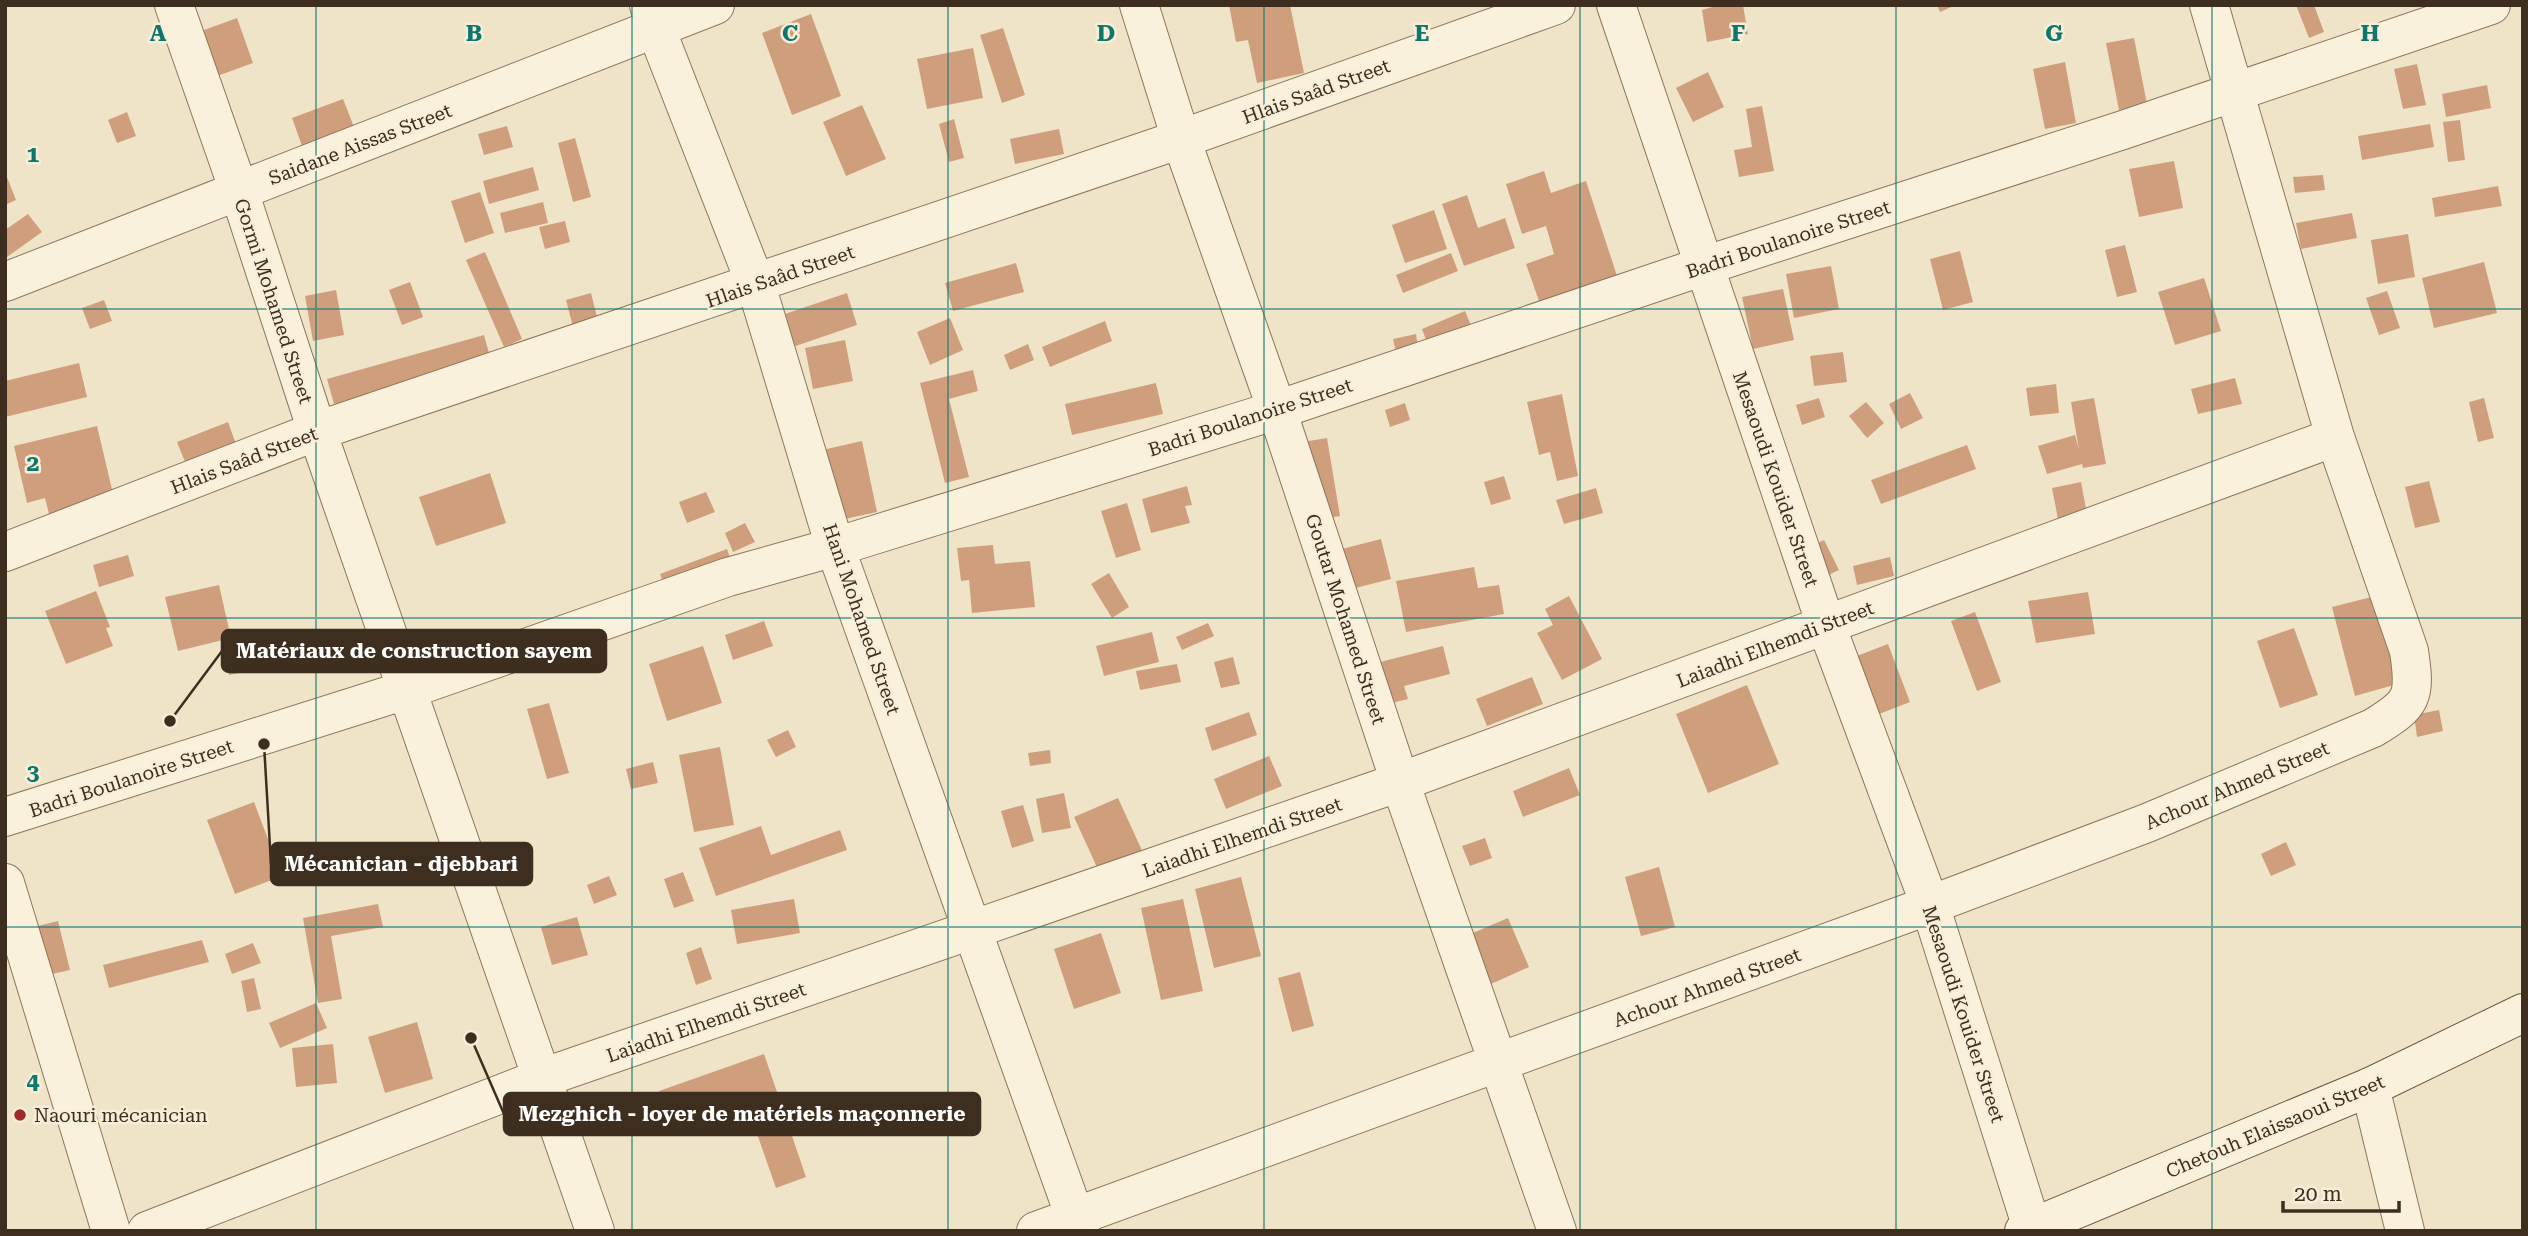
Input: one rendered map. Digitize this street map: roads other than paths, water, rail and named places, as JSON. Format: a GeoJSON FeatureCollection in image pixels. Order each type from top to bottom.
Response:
{"type":"FeatureCollection","features":[{"type":"Feature","properties":{"kind":"street","name":"Gormi Mohamed Street"},"geometry":{"type":"LineString","coordinates":[[174,5],[239,191],[317,431],[595,1231]]}},
{"type":"Feature","properties":{"kind":"street","name":"Saidane Aissas Street"},"geometry":{"type":"LineString","coordinates":[[5,282],[239,191],[653,17],[715,5]]}},
{"type":"Feature","properties":{"kind":"street","name":"Goutar Mohamed Street"},"geometry":{"type":"LineString","coordinates":[[1139,5],[1181,139],[1277,410],[1400,782],[1557,1231]]}},
{"type":"Feature","properties":{"kind":"street","name":"Hlais Saâd Street"},"geometry":{"type":"LineString","coordinates":[[5,552],[317,431],[756,285],[1181,139],[1556,5]]}},
{"type":"Feature","properties":{"kind":"street","name":"Mesaoudi Kouider Street"},"geometry":{"type":"LineString","coordinates":[[1616,5],[1826,625],[1930,905],[2030,1230]]}},
{"type":"Feature","properties":{"kind":"street","name":"Achour Ahmed Street"},"geometry":{"type":"LineString","coordinates":[[1036,1231],[1078,1223],[1499,1063],[2147,823],[2372,728],[2404,706],[2412,693],[2413,674],[2409,651],[2335,437],[2209,5]]}},
{"type":"Feature","properties":{"kind":"street","name":"Badri Boulanoire Street"},"geometry":{"type":"LineString","coordinates":[[5,817],[406,690],[728,577],[835,547],[1277,410],[1704,266],[2234,93],[2491,5]]}},
{"type":"Feature","properties":{"kind":"street","name":"Hani Mohamed Street"},"geometry":{"type":"LineString","coordinates":[[653,17],[756,285],[835,547],[1078,1223]]}},
{"type":"Feature","properties":{"kind":"street","name":"Laiadhi Elhemdi Street"},"geometry":{"type":"LineString","coordinates":[[147,1231],[542,1078],[1400,782],[2335,437]]}},
{"type":"Feature","properties":{"kind":"street"},"geometry":{"type":"LineString","coordinates":[[5,883],[111,1231]]}},
{"type":"Feature","properties":{"kind":"street","name":"Chetouh Elaissaoui Street"},"geometry":{"type":"LineString","coordinates":[[2030,1230],[2370,1087],[2523,1013]]}},
{"type":"Feature","properties":{"kind":"street"},"geometry":{"type":"LineString","coordinates":[[2370,1087],[2405,1231]]}},
{"type":"Feature","properties":{"kind":"place","name":"Matériaux de construction sayem"},"geometry":{"type":"Point","coordinates":[170,721]}},
{"type":"Feature","properties":{"kind":"place","name":"Mécanician - djebbari"},"geometry":{"type":"Point","coordinates":[264,744]}},
{"type":"Feature","properties":{"kind":"place","name":"Mezghich - loyer de matériels maçonnerie"},"geometry":{"type":"Point","coordinates":[471,1038]}},
{"type":"Feature","properties":{"kind":"place","name":"Naouri mécanician"},"geometry":{"type":"Point","coordinates":[20,1115]}}]}
